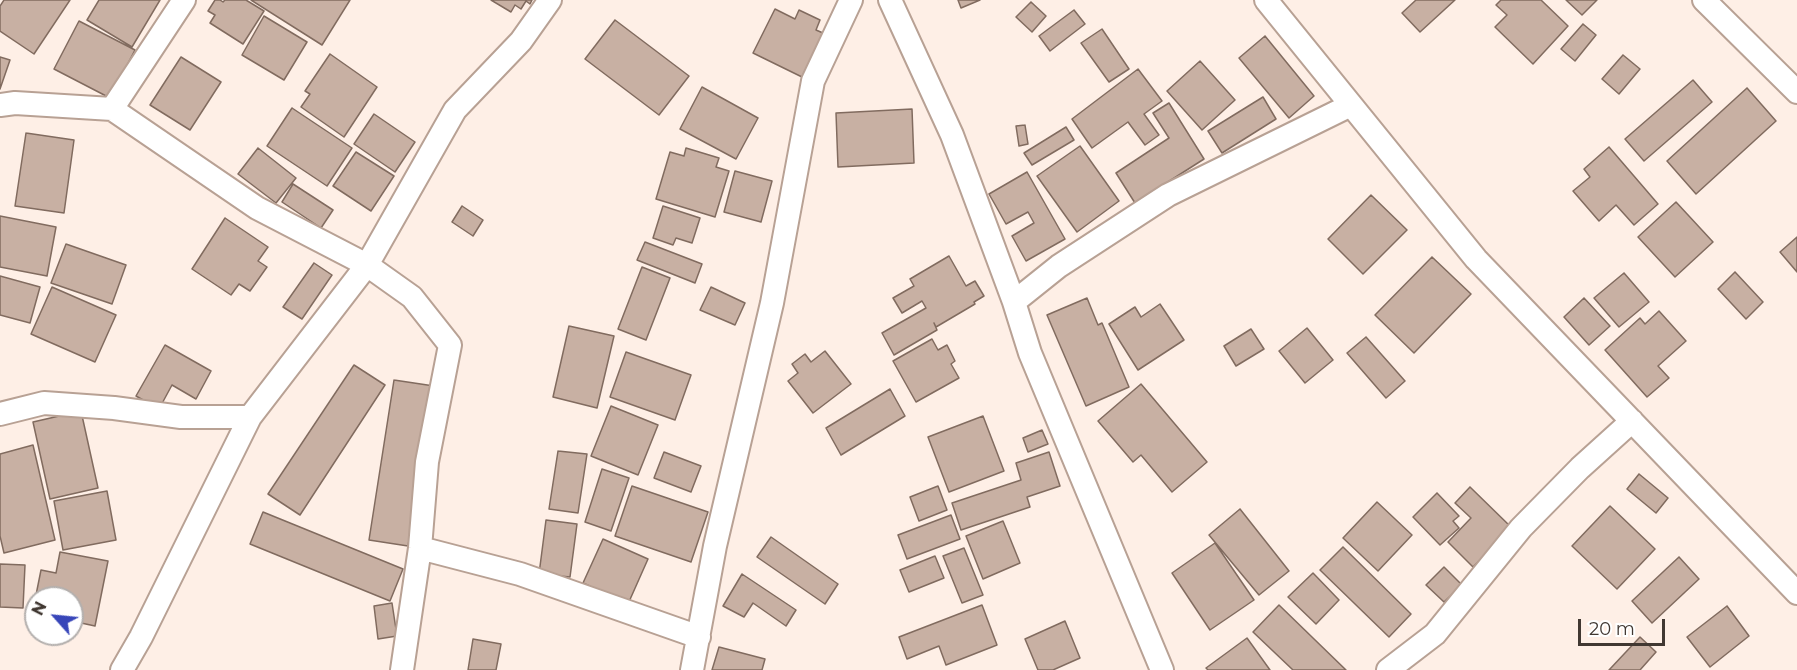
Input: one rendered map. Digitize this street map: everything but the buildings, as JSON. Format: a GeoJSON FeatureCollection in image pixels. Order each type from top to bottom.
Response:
{"type":"FeatureCollection","features":[{"type":"Feature","properties":{"kind":"street"},"geometry":{"type":"LineString","coordinates":[[112,109],[184,0]]}},
{"type":"Feature","properties":{"kind":"street"},"geometry":{"type":"LineString","coordinates":[[122,670],[141,637],[250,417],[367,265],[455,110],[521,41],[550,0]]}},
{"type":"Feature","properties":{"kind":"street"},"geometry":{"type":"LineString","coordinates":[[692,670],[715,546],[772,303],[813,81],[851,0]]}},
{"type":"Feature","properties":{"kind":"street"},"geometry":{"type":"LineString","coordinates":[[890,0],[952,135],[1014,302],[1030,353],[1162,670]]}},
{"type":"Feature","properties":{"kind":"street"},"geometry":{"type":"LineString","coordinates":[[1266,0],[1476,259],[1797,592]]}},
{"type":"Feature","properties":{"kind":"street"},"geometry":{"type":"LineString","coordinates":[[1704,0],[1797,92]]}},
{"type":"Feature","properties":{"kind":"street"},"geometry":{"type":"LineString","coordinates":[[0,105],[15,103],[112,109],[257,208],[367,265],[412,297],[450,345],[427,462],[420,548],[402,670]]}},
{"type":"Feature","properties":{"kind":"street"},"geometry":{"type":"LineString","coordinates":[[1014,302],[1059,266],[1168,195],[1351,105]]}},
{"type":"Feature","properties":{"kind":"street"},"geometry":{"type":"LineString","coordinates":[[0,414],[44,403],[114,408],[181,417],[250,417]]}},
{"type":"Feature","properties":{"kind":"street"},"geometry":{"type":"LineString","coordinates":[[1388,670],[1435,634],[1521,528],[1580,468],[1632,420]]}},
{"type":"Feature","properties":{"kind":"street"},"geometry":{"type":"LineString","coordinates":[[420,548],[520,574],[699,637]]}}]}
